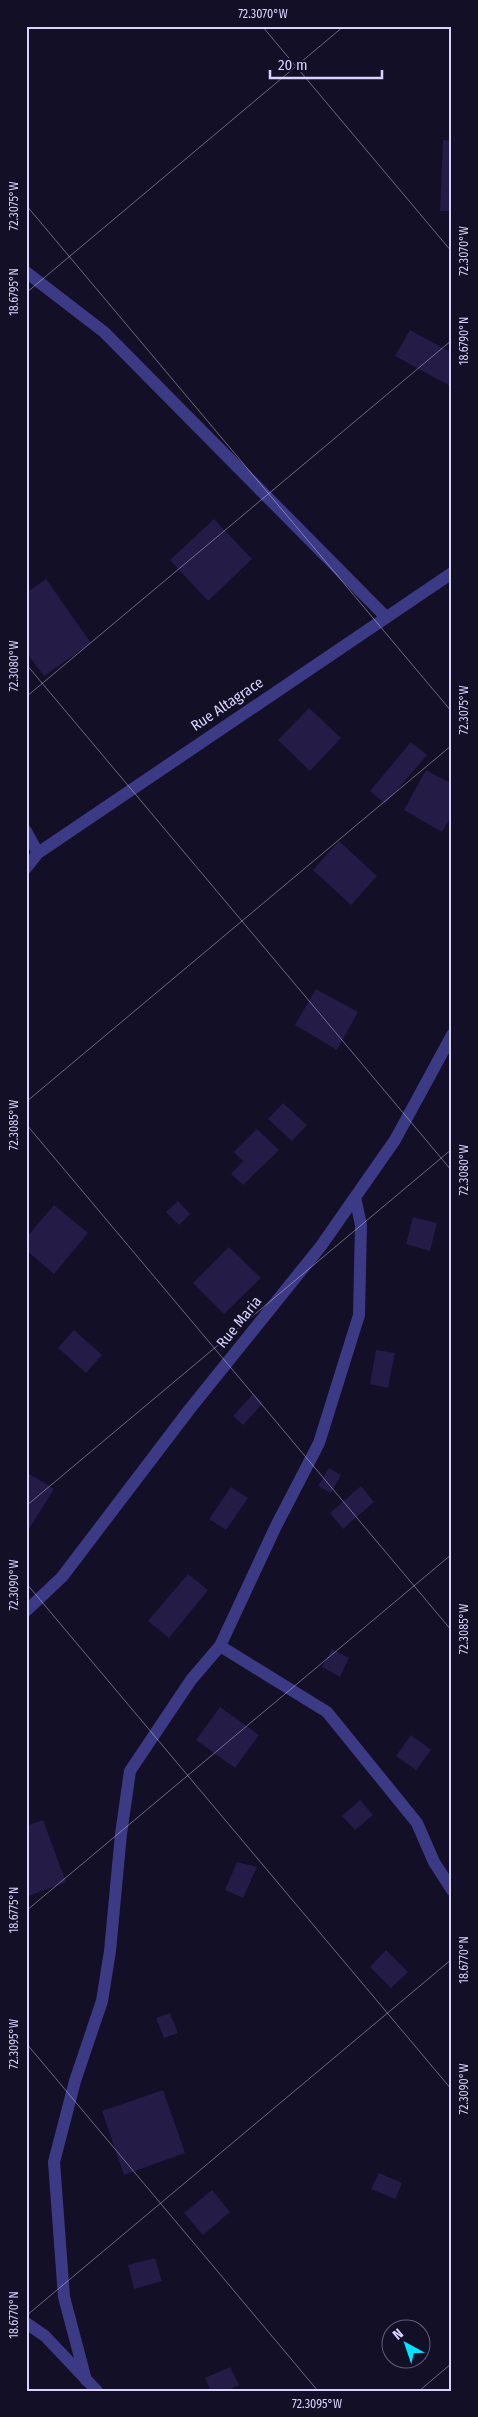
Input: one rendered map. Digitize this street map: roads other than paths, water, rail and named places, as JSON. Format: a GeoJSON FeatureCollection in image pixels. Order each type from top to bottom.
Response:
{"type":"FeatureCollection","features":[{"type":"Feature","properties":{"kind":"street"},"geometry":{"type":"LineString","coordinates":[[26,272],[104,332],[385,616]]}},
{"type":"Feature","properties":{"kind":"street","name":"Rue Altagrace"},"geometry":{"type":"LineString","coordinates":[[26,868],[38,854],[385,616],[452,573]]}},
{"type":"Feature","properties":{"kind":"street"},"geometry":{"type":"LineString","coordinates":[[26,831],[38,854]]}},
{"type":"Feature","properties":{"kind":"street","name":"Rue Maria"},"geometry":{"type":"LineString","coordinates":[[26,1611],[62,1577],[190,1410],[321,1246],[395,1140],[452,1035]]}},
{"type":"Feature","properties":{"kind":"street"},"geometry":{"type":"LineString","coordinates":[[86,2380],[64,2297],[54,2162],[75,2081],[102,2001],[130,1771],[191,1680],[220,1646],[276,1526],[319,1443],[359,1315],[361,1225],[355,1197]]}},
{"type":"Feature","properties":{"kind":"street"},"geometry":{"type":"LineString","coordinates":[[220,1646],[327,1712],[417,1823],[434,1862],[452,1890]]}},
{"type":"Feature","properties":{"kind":"street"},"geometry":{"type":"LineString","coordinates":[[26,2323],[45,2336],[97,2391]]}}]}
